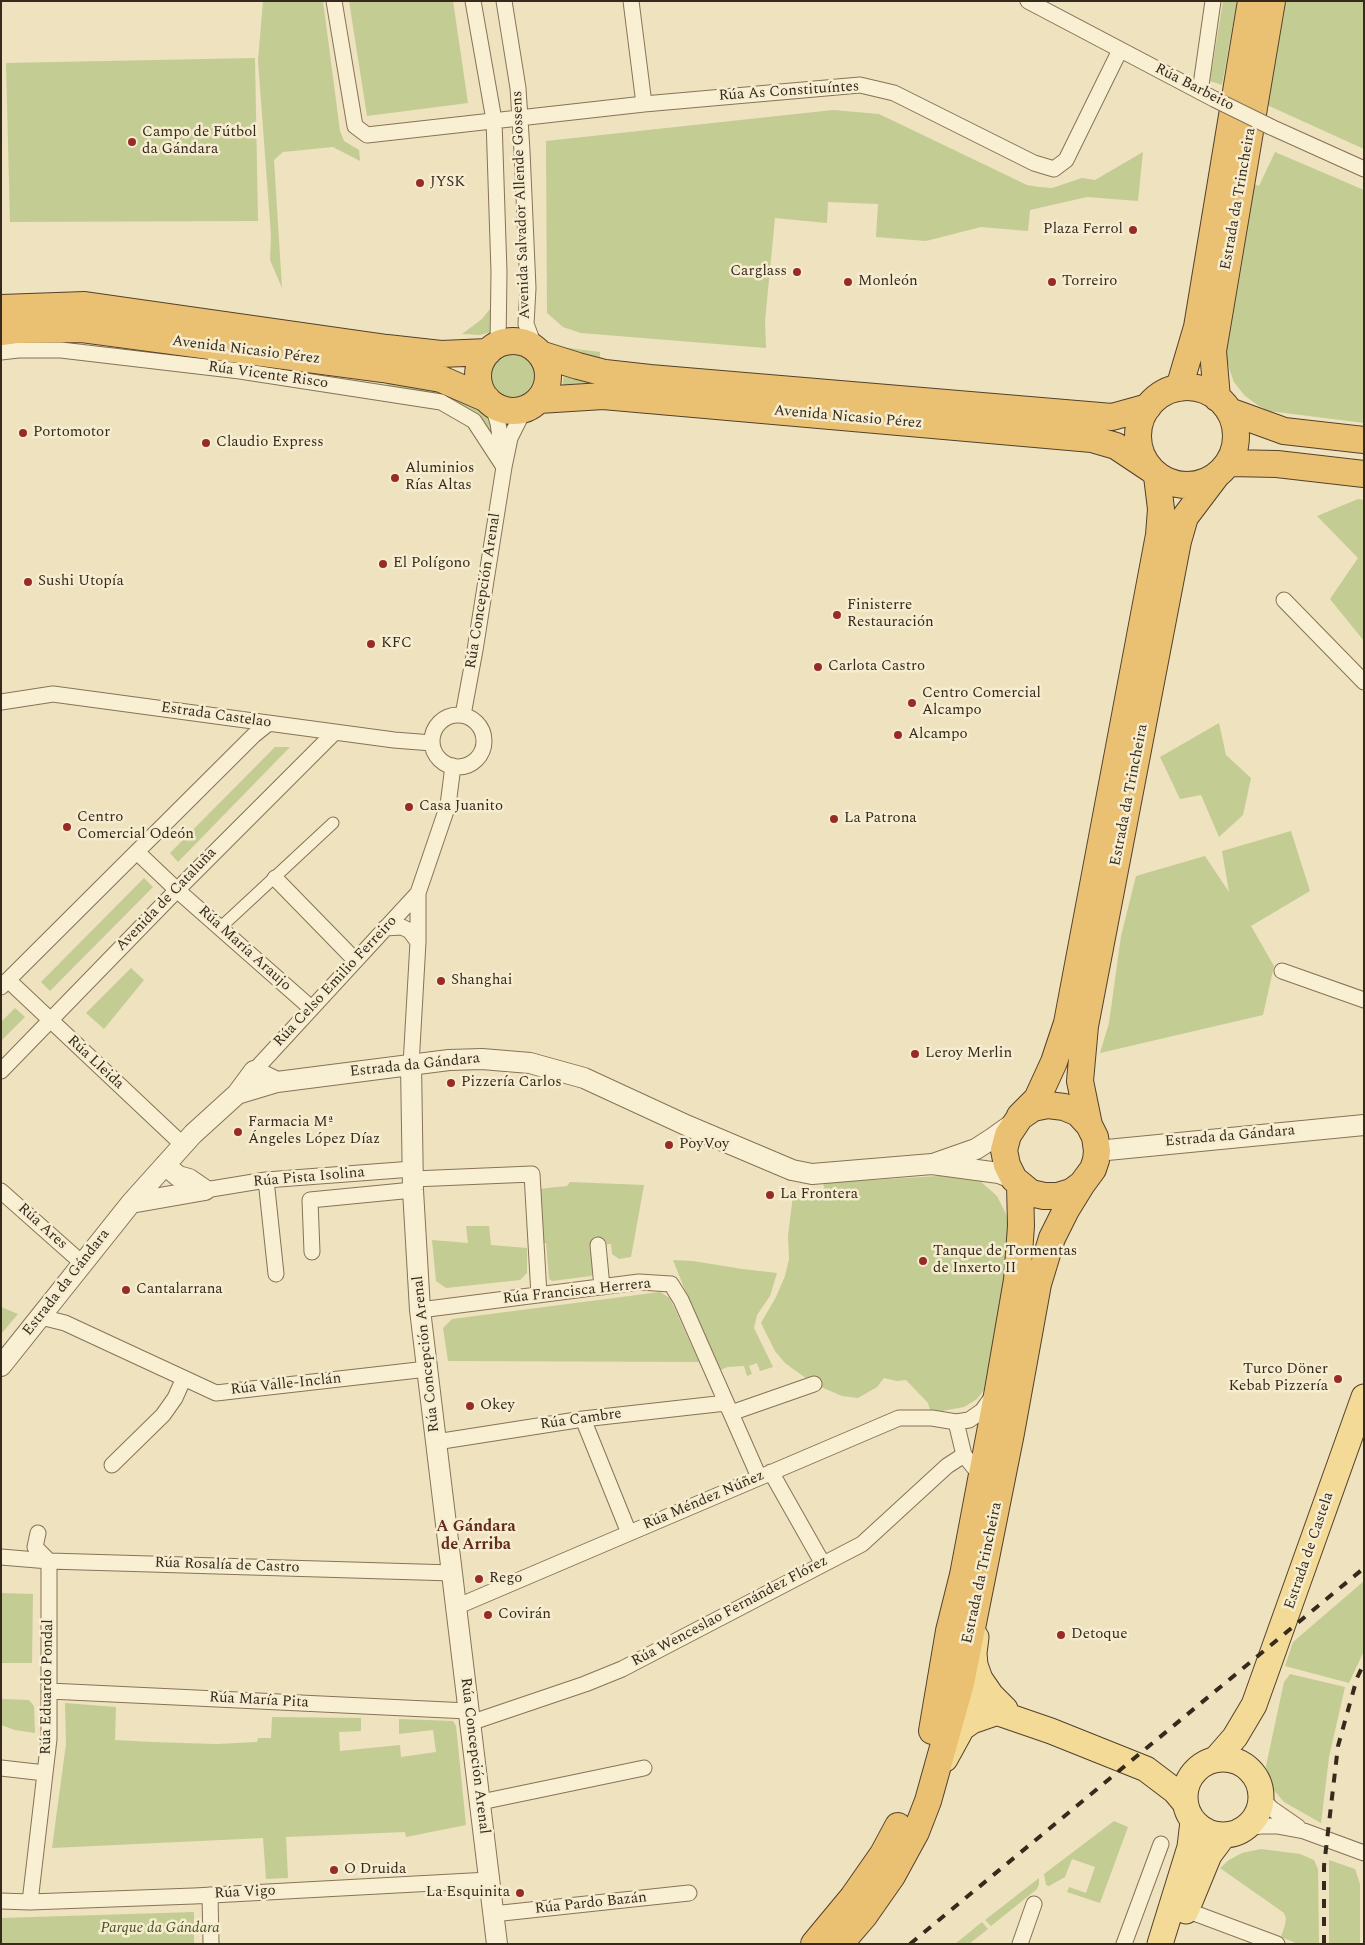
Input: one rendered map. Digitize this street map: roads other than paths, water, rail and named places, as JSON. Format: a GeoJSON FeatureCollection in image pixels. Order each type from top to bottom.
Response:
{"type":"FeatureCollection","features":[{"type":"Feature","properties":{"kind":"highway","name":"Estrada da Trincheira"},"geometry":{"type":"LineString","coordinates":[[1179,388],[1197,327],[1251,1]]}},
{"type":"Feature","properties":{"kind":"highway","name":"Estrada da Trincheira"},"geometry":{"type":"LineString","coordinates":[[1223,404],[1213,351],[1272,1]]}},
{"type":"Feature","properties":{"kind":"highway","name":"Avenida Nicasio Pérez"},"geometry":{"type":"LineString","coordinates":[[1,308],[85,305],[441,354],[493,348]]}},
{"type":"Feature","properties":{"kind":"highway","name":"Avenida Nicasio Pérez"},"geometry":{"type":"LineString","coordinates":[[1,332],[16,330],[82,330],[337,362],[441,379],[490,402]]}},
{"type":"Feature","properties":{"kind":"highway"},"geometry":{"type":"LineString","coordinates":[[517,341],[538,351],[546,362],[548,372],[545,392],[531,405],[513,411],[502,409],[490,402],[481,390],[479,370],[482,360],[493,348],[517,341]]}},
{"type":"Feature","properties":{"kind":"highway","name":"Avenida Nicasio Pérez"},"geometry":{"type":"LineString","coordinates":[[538,351],[578,366],[605,373],[650,378],[1103,416],[1112,416],[1148,407]]}},
{"type":"Feature","properties":{"kind":"highway"},"geometry":{"type":"LineString","coordinates":[[1223,404],[1235,424],[1236,437],[1234,450],[1222,469],[1202,483],[1186,486],[1171,483],[1153,472],[1141,454],[1138,438],[1140,421],[1148,407],[1162,394],[1179,388],[1193,387],[1206,391],[1223,404],[1284,431],[1364,440]]}},
{"type":"Feature","properties":{"kind":"highway","name":"Avenida Nicasio Pérez"},"geometry":{"type":"LineString","coordinates":[[531,405],[603,396],[1092,439],[1116,446],[1153,472]]}},
{"type":"Feature","properties":{"kind":"highway"},"geometry":{"type":"LineString","coordinates":[[1222,469],[1277,464],[1364,474]]}},
{"type":"Feature","properties":{"kind":"highway","name":"Estrada da Trincheira"},"geometry":{"type":"LineString","coordinates":[[1089,1125],[1080,1081],[1085,1026],[1178,541],[1185,517],[1222,469]]}},
{"type":"Feature","properties":{"kind":"highway","name":"Estrada da Trincheira"},"geometry":{"type":"LineString","coordinates":[[1017,1119],[1037,1099],[1054,1062],[1067,1023],[1159,535],[1161,509],[1153,472]]}},
{"type":"Feature","properties":{"kind":"highway"},"geometry":{"type":"LineString","coordinates":[[1048,1105],[1064,1107],[1078,1114],[1089,1125],[1095,1137],[1097,1150],[1093,1169],[1082,1184],[1071,1192],[1058,1196],[1044,1196],[1031,1193],[1017,1182],[1007,1165],[1004,1150],[1008,1135],[1017,1119],[1033,1108],[1048,1105]]}},
{"type":"Feature","properties":{"kind":"highway","name":"Estrada da Trincheira"},"geometry":{"type":"LineString","coordinates":[[840,1944],[864,1916],[892,1876],[916,1832],[928,1801],[961,1684],[974,1570],[981,1480],[1017,1280],[1021,1226],[1017,1182]]}},
{"type":"Feature","properties":{"kind":"highway","name":"Estrada da Trincheira"},"geometry":{"type":"LineString","coordinates":[[814,1944],[854,1897],[883,1854],[913,1795],[927,1754],[949,1631],[974,1570],[1011,1433],[1038,1284],[1052,1238],[1082,1184]]}},
{"type":"Feature","properties":{"kind":"main road","name":"Estrada de Castela"},"geometry":{"type":"LineString","coordinates":[[1254,1705],[1364,1397]]}},
{"type":"Feature","properties":{"kind":"main road"},"geometry":{"type":"LineString","coordinates":[[974,1570],[982,1604],[974,1653],[975,1666],[980,1680],[1005,1709],[1007,1716]]}},
{"type":"Feature","properties":{"kind":"main road"},"geometry":{"type":"LineString","coordinates":[[961,1684],[977,1702],[1007,1716],[1146,1769],[1175,1791],[1202,1829],[1212,1834],[1234,1832]]}},
{"type":"Feature","properties":{"kind":"main road"},"geometry":{"type":"LineString","coordinates":[[1160,1944],[1190,1847],[1186,1788],[1191,1777],[1235,1737],[1254,1705]]}},
{"type":"Feature","properties":{"kind":"main road"},"geometry":{"type":"LineString","coordinates":[[1250,1771],[1250,1731],[1254,1705]]}},
{"type":"Feature","properties":{"kind":"main road"},"geometry":{"type":"LineString","coordinates":[[928,1801],[950,1749],[962,1728],[972,1721],[1007,1716]]}},
{"type":"Feature","properties":{"kind":"main road"},"geometry":{"type":"LineString","coordinates":[[1146,1769],[1207,1764],[1228,1760],[1240,1763],[1250,1771],[1259,1788],[1258,1809],[1253,1820],[1234,1832],[1209,1855],[1174,1944]]}},
{"type":"Feature","properties":{"kind":"street","name":"Rúa As Constituíntes"},"geometry":{"type":"LineString","coordinates":[[334,1],[355,126],[367,136],[644,104],[860,85],[894,93],[1034,163],[1054,169],[1066,160],[1120,50]]}},
{"type":"Feature","properties":{"kind":"street","name":"Avenida Salvador Allende Gossens"},"geometry":{"type":"LineString","coordinates":[[474,1],[494,120],[499,255],[493,348]]}},
{"type":"Feature","properties":{"kind":"street","name":"Avenida Salvador Allende Gossens"},"geometry":{"type":"LineString","coordinates":[[504,1],[518,88],[520,117],[528,288],[526,324],[538,351]]}},
{"type":"Feature","properties":{"kind":"street"},"geometry":{"type":"LineString","coordinates":[[631,1],[644,104]]}},
{"type":"Feature","properties":{"kind":"street","name":"Rúa Barbeito"},"geometry":{"type":"LineString","coordinates":[[1028,1],[1271,128],[1364,168]]}},
{"type":"Feature","properties":{"kind":"street"},"geometry":{"type":"LineString","coordinates":[[1200,92],[1214,1]]}},
{"type":"Feature","properties":{"kind":"street","name":"Rúa Vicente Risco"},"geometry":{"type":"LineString","coordinates":[[1,352],[62,350],[240,371],[441,402],[474,420],[504,467]]}},
{"type":"Feature","properties":{"kind":"street"},"geometry":{"type":"LineString","coordinates":[[490,402],[498,423],[504,467]]}},
{"type":"Feature","properties":{"kind":"street"},"geometry":{"type":"LineString","coordinates":[[504,467],[510,438],[531,405]]}},
{"type":"Feature","properties":{"kind":"street","name":"Rúa Concepción Arenal"},"geometry":{"type":"LineString","coordinates":[[463,715],[477,641],[504,467]]}},
{"type":"Feature","properties":{"kind":"street"},"geometry":{"type":"LineString","coordinates":[[1284,600],[1364,682]]}},
{"type":"Feature","properties":{"kind":"street","name":"Estrada Castelao"},"geometry":{"type":"LineString","coordinates":[[1,702],[53,694],[335,732],[432,743]]}},
{"type":"Feature","properties":{"kind":"street"},"geometry":{"type":"LineString","coordinates":[[455,715],[463,715],[477,722],[481,728],[484,742],[483,749],[474,761],[468,765],[454,766],[445,763],[439,758],[432,743],[433,734],[442,721],[455,715]]}},
{"type":"Feature","properties":{"kind":"street"},"geometry":{"type":"LineString","coordinates":[[5,983],[254,735],[269,723]]}},
{"type":"Feature","properties":{"kind":"street","name":"Avenida de Cataluña"},"geometry":{"type":"LineString","coordinates":[[1,1070],[335,732]]}},
{"type":"Feature","properties":{"kind":"street","name":"Rúa Concepción Arenal"},"geometry":{"type":"LineString","coordinates":[[454,766],[448,805],[418,893],[418,942],[410,1065],[413,1180],[420,1310],[497,1944]]}},
{"type":"Feature","properties":{"kind":"street"},"geometry":{"type":"LineString","coordinates":[[220,927],[333,823]]}},
{"type":"Feature","properties":{"kind":"street","name":"Rúa María Araujo"},"geometry":{"type":"LineString","coordinates":[[137,852],[177,890],[311,1008]]}},
{"type":"Feature","properties":{"kind":"street"},"geometry":{"type":"LineString","coordinates":[[275,878],[355,960]]}},
{"type":"Feature","properties":{"kind":"street","name":"Rúa Celso Emilio Ferreiro"},"geometry":{"type":"LineString","coordinates":[[254,1071],[418,893]]}},
{"type":"Feature","properties":{"kind":"street"},"geometry":{"type":"LineString","coordinates":[[385,928],[402,927],[410,931],[418,942]]}},
{"type":"Feature","properties":{"kind":"street"},"geometry":{"type":"LineString","coordinates":[[1282,971],[1364,1000]]}},
{"type":"Feature","properties":{"kind":"street","name":"Rúa Lleida"},"geometry":{"type":"LineString","coordinates":[[5,983],[50,1021],[183,1145]]}},
{"type":"Feature","properties":{"kind":"street","name":"Estrada da Gándara"},"geometry":{"type":"LineString","coordinates":[[1,1366],[132,1203],[183,1145],[237,1094],[277,1082],[448,1060],[482,1059],[530,1063],[584,1078],[688,1126],[792,1170],[812,1174],[932,1164]]}},
{"type":"Feature","properties":{"kind":"street"},"geometry":{"type":"LineString","coordinates":[[237,1094],[254,1071],[277,1082]]}},
{"type":"Feature","properties":{"kind":"street"},"geometry":{"type":"LineString","coordinates":[[932,1164],[976,1148],[993,1138],[1017,1119]]}},
{"type":"Feature","properties":{"kind":"street","name":"Estrada da Gándara"},"geometry":{"type":"LineString","coordinates":[[1097,1150],[1364,1125]]}},
{"type":"Feature","properties":{"kind":"street"},"geometry":{"type":"LineString","coordinates":[[183,1145],[185,1168],[191,1188]]}},
{"type":"Feature","properties":{"kind":"street"},"geometry":{"type":"LineString","coordinates":[[932,1164],[999,1173],[1017,1182]]}},
{"type":"Feature","properties":{"kind":"street"},"geometry":{"type":"LineString","coordinates":[[159,1171],[168,1189],[191,1188]]}},
{"type":"Feature","properties":{"kind":"street"},"geometry":{"type":"LineString","coordinates":[[312,1252],[310,1200],[413,1180],[532,1174],[539,1295]]}},
{"type":"Feature","properties":{"kind":"street"},"geometry":{"type":"LineString","coordinates":[[266,1180],[276,1274]]}},
{"type":"Feature","properties":{"kind":"street","name":"Rúa Pista Isolina"},"geometry":{"type":"LineString","coordinates":[[191,1188],[266,1180],[413,1180]]}},
{"type":"Feature","properties":{"kind":"street"},"geometry":{"type":"LineString","coordinates":[[132,1203],[191,1188]]}},
{"type":"Feature","properties":{"kind":"street","name":"Rúa Ares"},"geometry":{"type":"LineString","coordinates":[[1,1191],[82,1264]]}},
{"type":"Feature","properties":{"kind":"street"},"geometry":{"type":"LineString","coordinates":[[598,1245],[602,1287]]}},
{"type":"Feature","properties":{"kind":"street","name":"Rúa Francisca Herrera"},"geometry":{"type":"LineString","coordinates":[[420,1310],[639,1282],[670,1284],[681,1300],[729,1408],[765,1475],[823,1564]]}},
{"type":"Feature","properties":{"kind":"street","name":"Rúa Valle-Inclán"},"geometry":{"type":"LineString","coordinates":[[41,1317],[65,1323],[216,1393],[427,1369]]}},
{"type":"Feature","properties":{"kind":"street"},"geometry":{"type":"LineString","coordinates":[[112,1465],[163,1415],[175,1398],[184,1378]]}},
{"type":"Feature","properties":{"kind":"street","name":"Rúa Cambre"},"geometry":{"type":"LineString","coordinates":[[436,1442],[583,1419],[729,1408],[814,1384]]}},
{"type":"Feature","properties":{"kind":"street"},"geometry":{"type":"LineString","coordinates":[[981,1480],[964,1455],[956,1422],[969,1420],[982,1411],[998,1390]]}},
{"type":"Feature","properties":{"kind":"street","name":"Rúa Méndez Núñez"},"geometry":{"type":"LineString","coordinates":[[456,1607],[899,1418],[932,1418],[956,1422]]}},
{"type":"Feature","properties":{"kind":"street"},"geometry":{"type":"LineString","coordinates":[[583,1419],[629,1533]]}},
{"type":"Feature","properties":{"kind":"street","name":"Rúa Wenceslao Fernández Flórez"},"geometry":{"type":"LineString","coordinates":[[469,1717],[585,1684],[622,1669],[862,1544],[947,1466],[964,1455]]}},
{"type":"Feature","properties":{"kind":"street"},"geometry":{"type":"LineString","coordinates":[[38,1533],[35,1547],[48,1560]]}},
{"type":"Feature","properties":{"kind":"street","name":"Rúa Rosalía de Castro"},"geometry":{"type":"LineString","coordinates":[[1,1557],[453,1574]]}},
{"type":"Feature","properties":{"kind":"street","name":"Rúa Eduardo Pondal"},"geometry":{"type":"LineString","coordinates":[[30,1902],[49,1739],[48,1560]]}},
{"type":"Feature","properties":{"kind":"street","name":"Rúa María Pita"},"geometry":{"type":"LineString","coordinates":[[49,1691],[469,1717]]}},
{"type":"Feature","properties":{"kind":"street"},"geometry":{"type":"LineString","coordinates":[[1,1768],[45,1773]]}},
{"type":"Feature","properties":{"kind":"street"},"geometry":{"type":"LineString","coordinates":[[481,1802],[644,1768]]}},
{"type":"Feature","properties":{"kind":"street"},"geometry":{"type":"LineString","coordinates":[[1260,1797],[1272,1809],[1304,1831]]}},
{"type":"Feature","properties":{"kind":"street"},"geometry":{"type":"LineString","coordinates":[[1234,1832],[1262,1826],[1277,1826],[1304,1831],[1364,1853]]}},
{"type":"Feature","properties":{"kind":"street"},"geometry":{"type":"LineString","coordinates":[[1124,1944],[1161,1844]]}},
{"type":"Feature","properties":{"kind":"street","name":"Rúa Vigo"},"geometry":{"type":"LineString","coordinates":[[1,1901],[30,1902],[210,1895],[489,1880]]}},
{"type":"Feature","properties":{"kind":"street","name":"Rúa Pardo Bazán"},"geometry":{"type":"LineString","coordinates":[[493,1914],[689,1893]]}},
{"type":"Feature","properties":{"kind":"street"},"geometry":{"type":"LineString","coordinates":[[210,1895],[211,1944]]}},
{"type":"Feature","properties":{"kind":"street"},"geometry":{"type":"LineString","coordinates":[[1020,1944],[1034,1904]]}},
{"type":"Feature","properties":{"kind":"street"},"geometry":{"type":"LineString","coordinates":[[1186,1910],[1277,1944]]}},
{"type":"Feature","properties":{"kind":"railway"},"geometry":{"type":"LineString","coordinates":[[910,1944],[1364,1568]]}},
{"type":"Feature","properties":{"kind":"railway"},"geometry":{"type":"LineString","coordinates":[[1324,1944],[1324,1866],[1338,1746],[1357,1678],[1364,1663]]}},
{"type":"Feature","properties":{"kind":"place","name":"Campo de Fútbol da Gándara"},"geometry":{"type":"Point","coordinates":[132,142]}},
{"type":"Feature","properties":{"kind":"place","name":"JYSK"},"geometry":{"type":"Point","coordinates":[420,183]}},
{"type":"Feature","properties":{"kind":"place","name":"Plaza Ferrol"},"geometry":{"type":"Point","coordinates":[1133,230]}},
{"type":"Feature","properties":{"kind":"place","name":"Carglass"},"geometry":{"type":"Point","coordinates":[797,272]}},
{"type":"Feature","properties":{"kind":"place","name":"Monleón"},"geometry":{"type":"Point","coordinates":[848,282]}},
{"type":"Feature","properties":{"kind":"place","name":"Torreiro"},"geometry":{"type":"Point","coordinates":[1052,282]}},
{"type":"Feature","properties":{"kind":"place","name":"Portomotor"},"geometry":{"type":"Point","coordinates":[23,433]}},
{"type":"Feature","properties":{"kind":"place","name":"Claudio Express"},"geometry":{"type":"Point","coordinates":[206,443]}},
{"type":"Feature","properties":{"kind":"place","name":"Aluminios Rías Altas"},"geometry":{"type":"Point","coordinates":[395,478]}},
{"type":"Feature","properties":{"kind":"place","name":"El Polígono"},"geometry":{"type":"Point","coordinates":[383,564]}},
{"type":"Feature","properties":{"kind":"place","name":"Sushi Utopía"},"geometry":{"type":"Point","coordinates":[28,582]}},
{"type":"Feature","properties":{"kind":"place","name":"Finisterre Restauración"},"geometry":{"type":"Point","coordinates":[837,615]}},
{"type":"Feature","properties":{"kind":"place","name":"KFC"},"geometry":{"type":"Point","coordinates":[371,644]}},
{"type":"Feature","properties":{"kind":"place","name":"Carlota Castro"},"geometry":{"type":"Point","coordinates":[818,667]}},
{"type":"Feature","properties":{"kind":"place","name":"Centro Comercial Alcampo"},"geometry":{"type":"Point","coordinates":[912,703]}},
{"type":"Feature","properties":{"kind":"place","name":"Alcampo"},"geometry":{"type":"Point","coordinates":[898,735]}},
{"type":"Feature","properties":{"kind":"place","name":"Casa Juanito"},"geometry":{"type":"Point","coordinates":[409,807]}},
{"type":"Feature","properties":{"kind":"place","name":"La Patrona"},"geometry":{"type":"Point","coordinates":[834,819]}},
{"type":"Feature","properties":{"kind":"place","name":"Centro Comercial Odeón"},"geometry":{"type":"Point","coordinates":[67,827]}},
{"type":"Feature","properties":{"kind":"place","name":"Shanghai"},"geometry":{"type":"Point","coordinates":[441,981]}},
{"type":"Feature","properties":{"kind":"place","name":"Leroy Merlin"},"geometry":{"type":"Point","coordinates":[915,1054]}},
{"type":"Feature","properties":{"kind":"place","name":"Pizzería Carlos"},"geometry":{"type":"Point","coordinates":[451,1083]}},
{"type":"Feature","properties":{"kind":"place","name":"Farmacia Mª Ángeles López Díaz"},"geometry":{"type":"Point","coordinates":[238,1132]}},
{"type":"Feature","properties":{"kind":"place","name":"PoyVoy"},"geometry":{"type":"Point","coordinates":[669,1145]}},
{"type":"Feature","properties":{"kind":"place","name":"La Frontera"},"geometry":{"type":"Point","coordinates":[770,1195]}},
{"type":"Feature","properties":{"kind":"place","name":"Tanque de Tormentas de Inxerto II"},"geometry":{"type":"Point","coordinates":[923,1261]}},
{"type":"Feature","properties":{"kind":"place","name":"Cantalarrana"},"geometry":{"type":"Point","coordinates":[126,1290]}},
{"type":"Feature","properties":{"kind":"place","name":"Turco Döner Kebab Pizzería"},"geometry":{"type":"Point","coordinates":[1338,1379]}},
{"type":"Feature","properties":{"kind":"place","name":"Okey"},"geometry":{"type":"Point","coordinates":[470,1406]}},
{"type":"Feature","properties":{"kind":"place","name":"Rego"},"geometry":{"type":"Point","coordinates":[479,1579]}},
{"type":"Feature","properties":{"kind":"place","name":"Covirán"},"geometry":{"type":"Point","coordinates":[488,1615]}},
{"type":"Feature","properties":{"kind":"place","name":"Detoque"},"geometry":{"type":"Point","coordinates":[1061,1635]}},
{"type":"Feature","properties":{"kind":"place","name":"O Druida"},"geometry":{"type":"Point","coordinates":[334,1870]}},
{"type":"Feature","properties":{"kind":"place","name":"La Esquinita"},"geometry":{"type":"Point","coordinates":[520,1893]}},
{"type":"Feature","properties":{"kind":"district","name":"A Gándara de Arriba"},"geometry":{"type":"Point","coordinates":[476,1537]}},
{"type":"Feature","properties":{"kind":"park label","name":"Parque da Gándara"},"geometry":{"type":"Point","coordinates":[160,1929]}}]}
